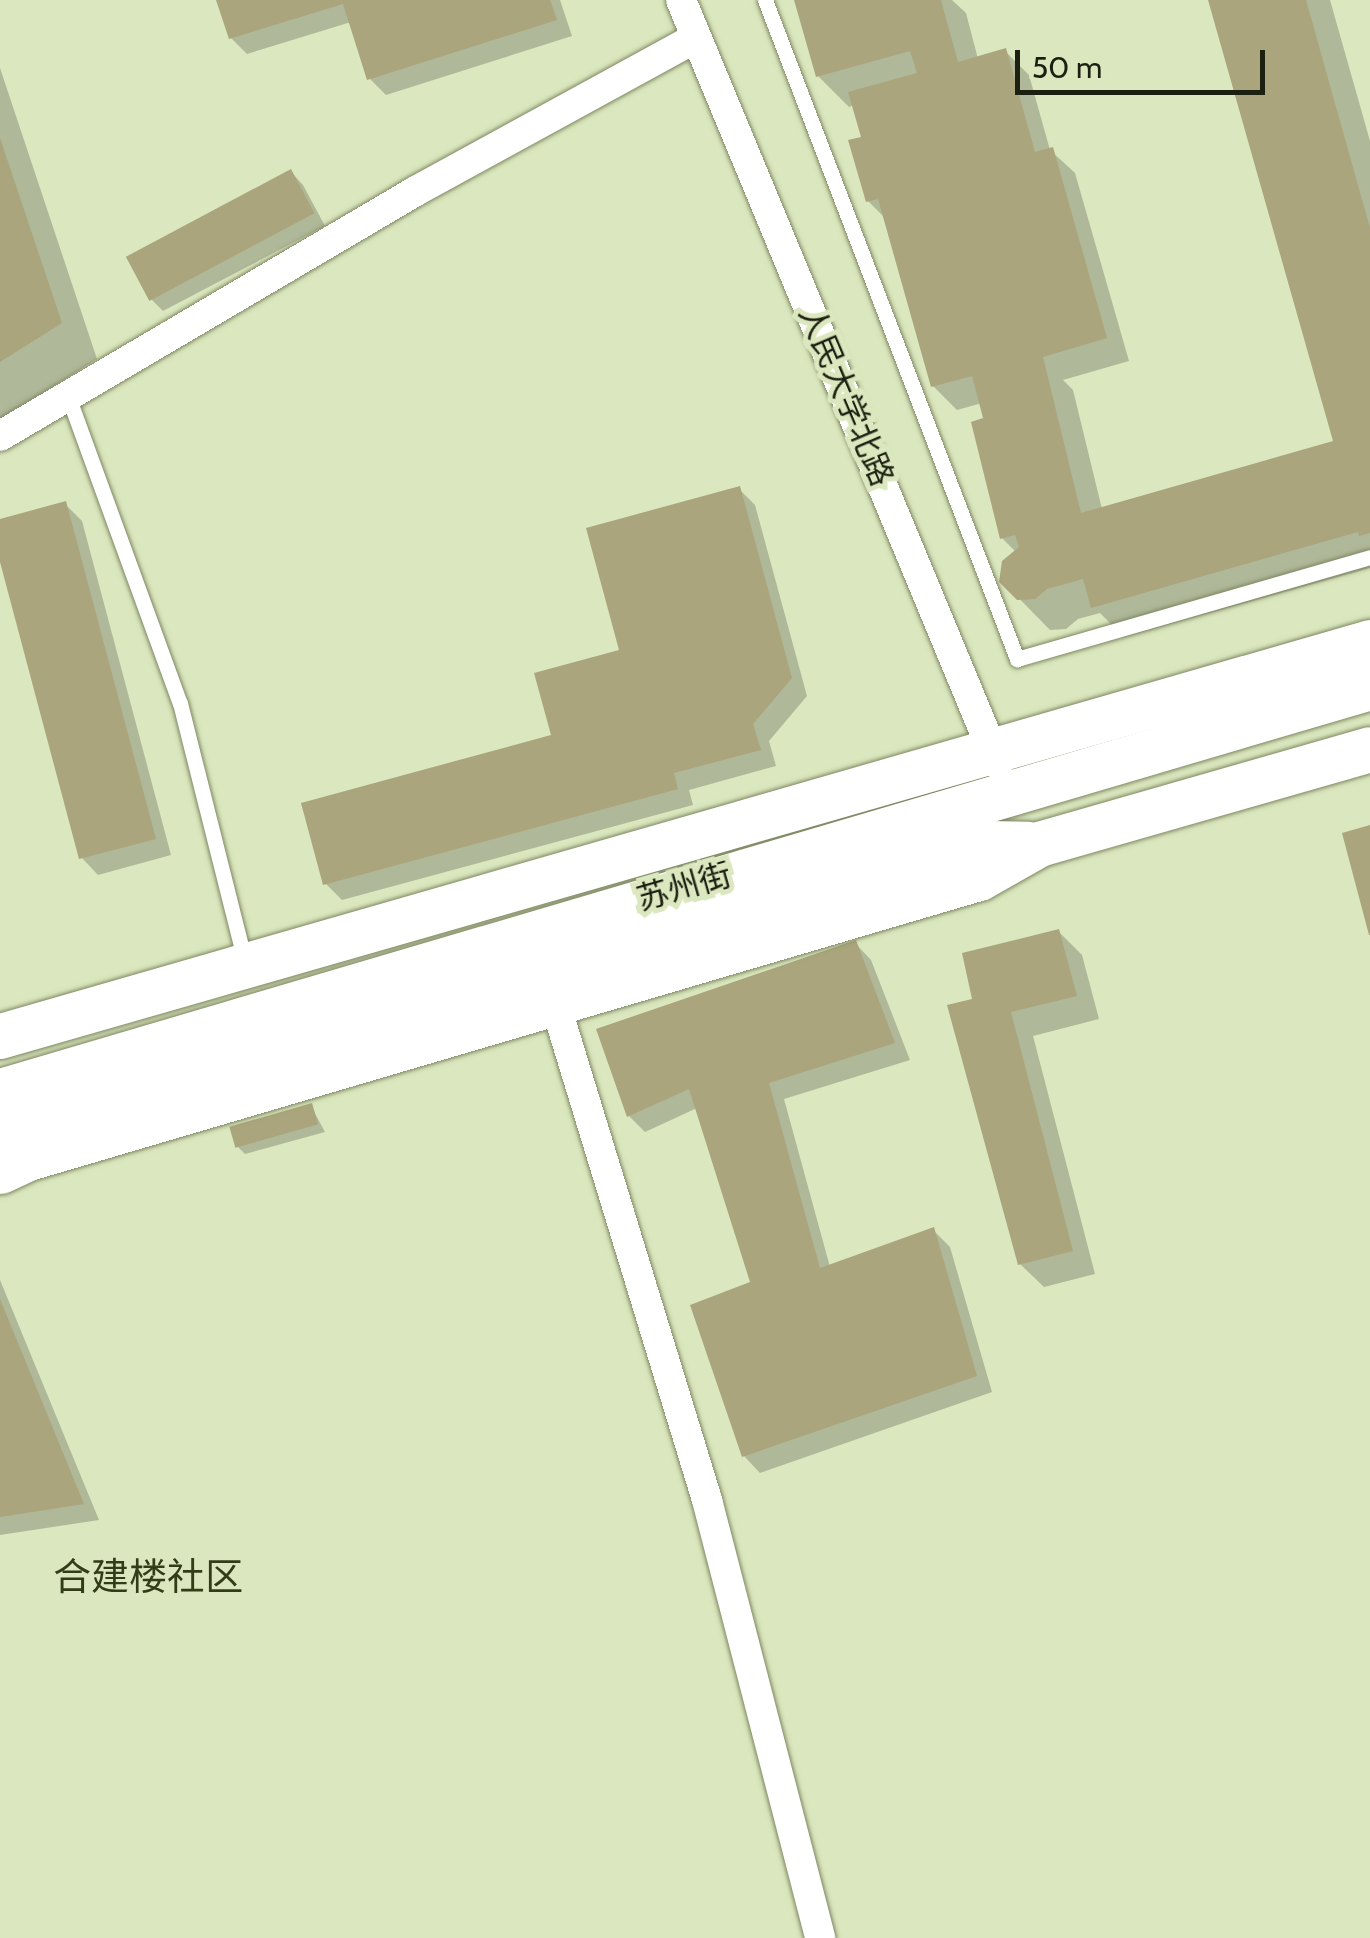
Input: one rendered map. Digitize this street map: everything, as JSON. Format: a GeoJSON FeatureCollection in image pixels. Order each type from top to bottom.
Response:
{"type":"FeatureCollection","features":[{"type":"Feature","properties":{"kind":"main road","name":"苏州街"},"geometry":{"type":"LineString","coordinates":[[0,1036],[1370,642]]}},
{"type":"Feature","properties":{"kind":"main road","name":"苏州街"},"geometry":{"type":"LineString","coordinates":[[0,1091],[1370,688]]}},
{"type":"Feature","properties":{"kind":"main road","name":"苏州街"},"geometry":{"type":"LineString","coordinates":[[0,1171],[28,1158],[980,878],[1039,844],[1370,749]]}},
{"type":"Feature","properties":{"kind":"main road","name":"苏州街"},"geometry":{"type":"LineString","coordinates":[[0,1131],[70,1104],[988,843],[1039,844]]}},
{"type":"Feature","properties":{"kind":"street","name":"人民大学北路"},"geometry":{"type":"LineString","coordinates":[[681,0],[1009,792]]}},
{"type":"Feature","properties":{"kind":"street"},"geometry":{"type":"LineString","coordinates":[[0,436],[416,191],[696,38]]}},
{"type":"Feature","properties":{"kind":"street"},"geometry":{"type":"LineString","coordinates":[[555,1003],[707,1500],[820,1938]]}},
{"type":"Feature","properties":{"kind":"lane"},"geometry":{"type":"LineString","coordinates":[[765,0],[1017,659],[1370,557]]}},
{"type":"Feature","properties":{"kind":"lane"},"geometry":{"type":"LineString","coordinates":[[68,396],[180,703],[246,965]]}},
{"type":"Feature","properties":{"kind":"building"},"geometry":{"type":"Polygon","coordinates":[[[216,0],[550,0],[557,20],[367,80],[343,4],[229,39],[216,0]]]}},
{"type":"Feature","properties":{"kind":"building"},"geometry":{"type":"Polygon","coordinates":[[[794,0],[941,0],[958,62],[1006,48],[1035,152],[1053,147],[1107,338],[1043,357],[1081,513],[1333,441],[1208,0],[1306,0],[1370,228],[1370,533],[1359,536],[1358,532],[1091,608],[1083,579],[1047,589],[1035,599],[1017,600],[999,582],[1002,561],[1019,547],[1015,535],[1000,539],[971,422],[983,418],[972,376],[931,387],[878,199],[866,202],[848,140],[861,137],[848,92],[917,73],[910,51],[816,77],[794,0]]]}},
{"type":"Feature","properties":{"kind":"building"},"geometry":{"type":"Polygon","coordinates":[[[0,138],[62,323],[0,362],[0,138]]]}},
{"type":"Feature","properties":{"kind":"building"},"geometry":{"type":"Polygon","coordinates":[[[291,169],[314,213],[149,301],[126,257],[291,169]]]}},
{"type":"Feature","properties":{"kind":"building"},"geometry":{"type":"Polygon","coordinates":[[[740,486],[792,678],[753,724],[761,750],[674,773],[678,789],[323,885],[301,803],[551,735],[534,673],[619,650],[586,528],[740,486]]]}},
{"type":"Feature","properties":{"kind":"building"},"geometry":{"type":"Polygon","coordinates":[[[66,501],[156,839],[79,859],[0,562],[0,519],[66,501]]]}},
{"type":"Feature","properties":{"kind":"building"},"geometry":{"type":"Polygon","coordinates":[[[1370,825],[1370,935],[1369,935],[1342,833],[1370,825]]]}},
{"type":"Feature","properties":{"kind":"building"},"geometry":{"type":"Polygon","coordinates":[[[1059,929],[1077,996],[1011,1012],[1073,1251],[1018,1265],[947,1005],[972,999],[962,953],[1059,929]]]}},
{"type":"Feature","properties":{"kind":"building"},"geometry":{"type":"Polygon","coordinates":[[[856,940],[895,1043],[769,1083],[820,1268],[934,1227],[977,1376],[742,1457],[690,1305],[750,1282],[689,1089],[627,1117],[596,1029],[856,940]]]}},
{"type":"Feature","properties":{"kind":"building"},"geometry":{"type":"Polygon","coordinates":[[[312,1103],[318,1124],[235,1148],[229,1127],[312,1103]]]}},
{"type":"Feature","properties":{"kind":"building"},"geometry":{"type":"Polygon","coordinates":[[[0,1299],[84,1504],[0,1517],[0,1299]]]}},
{"type":"Feature","properties":{"kind":"district","name":"合建楼社区"},"geometry":{"type":"Point","coordinates":[148,1577]}}]}
